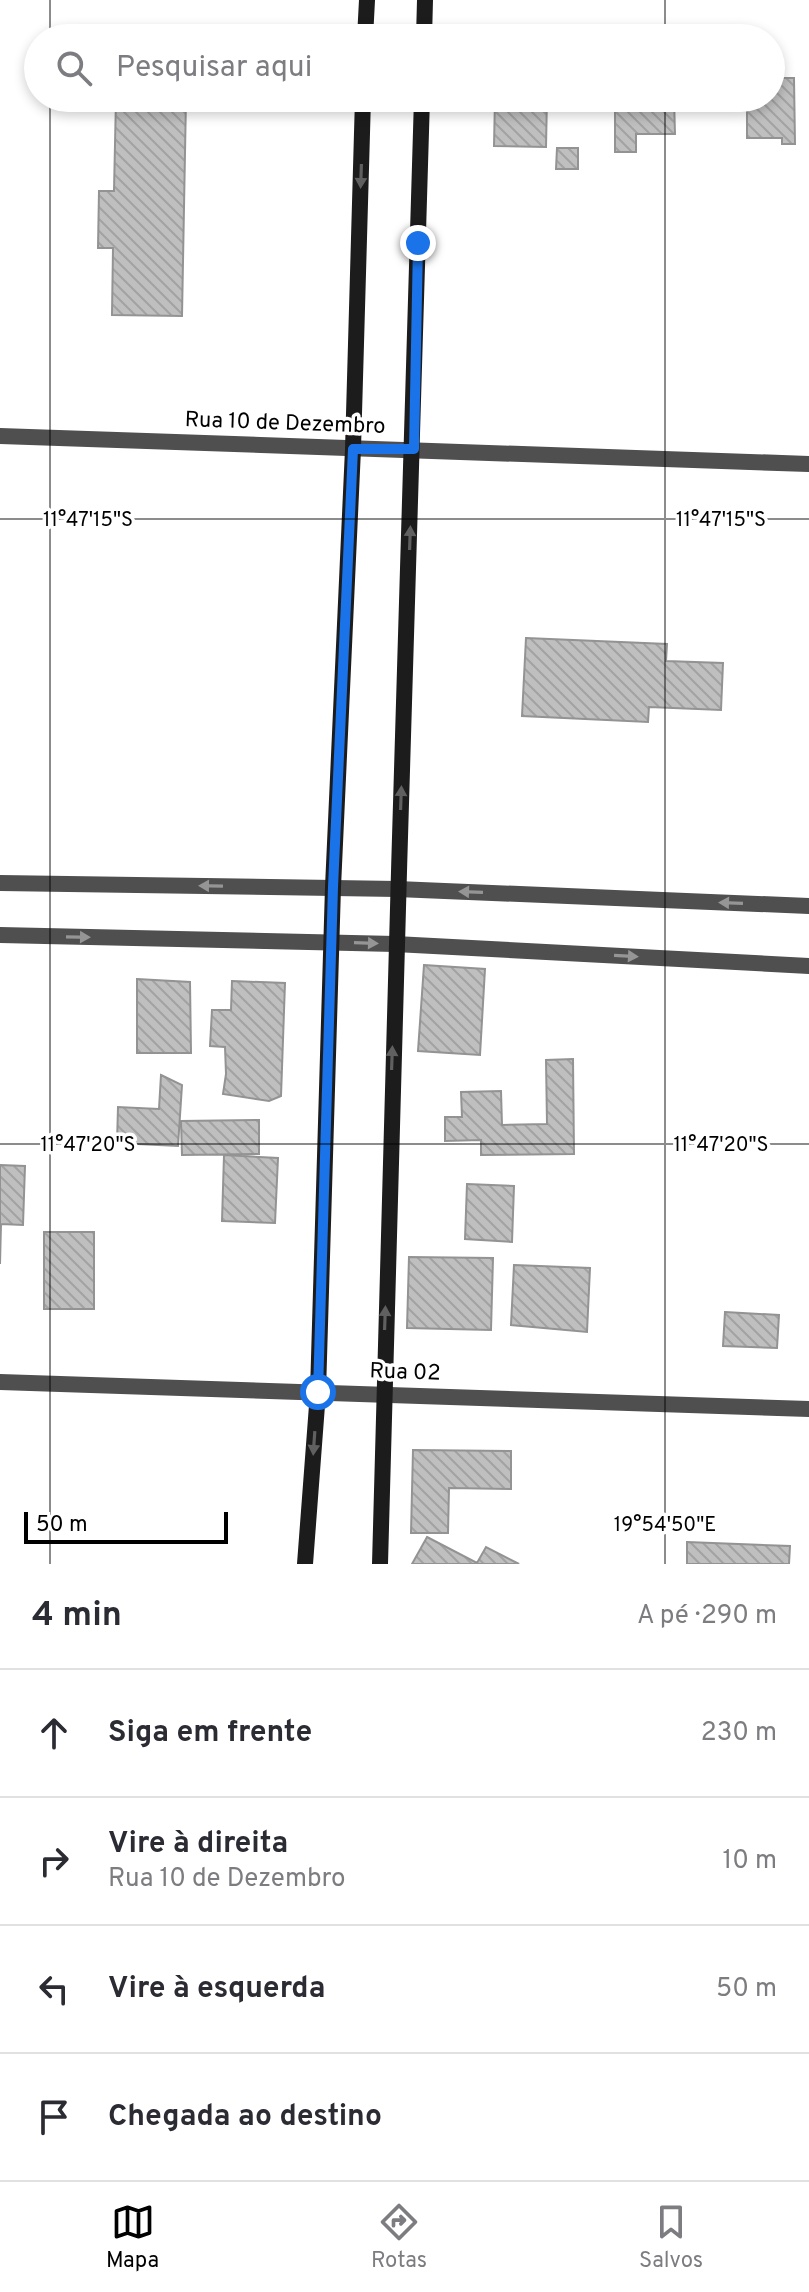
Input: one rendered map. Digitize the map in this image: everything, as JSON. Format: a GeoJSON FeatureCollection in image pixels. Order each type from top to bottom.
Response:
{"type":"FeatureCollection","features":[{"type":"Feature","properties":{"kind":"main road"},"geometry":{"type":"LineString","coordinates":[[366,24],[367,0]]}},
{"type":"Feature","properties":{"kind":"main road"},"geometry":{"type":"LineString","coordinates":[[424,24],[425,0]]}},
{"type":"Feature","properties":{"kind":"main road"},"geometry":{"type":"LineString","coordinates":[[305,1564],[318,1392],[333,887],[353,449],[363,112]]}},
{"type":"Feature","properties":{"kind":"main road"},"geometry":{"type":"LineString","coordinates":[[380,1564],[395,944],[414,449],[422,112]]}},
{"type":"Feature","properties":{"kind":"street","name":"Rua 10 de Dezembro"},"geometry":{"type":"LineString","coordinates":[[0,436],[809,464]]}},
{"type":"Feature","properties":{"kind":"street"},"geometry":{"type":"LineString","coordinates":[[0,883],[333,887],[809,906]]}},
{"type":"Feature","properties":{"kind":"street"},"geometry":{"type":"LineString","coordinates":[[0,935],[395,944],[809,966]]}},
{"type":"Feature","properties":{"kind":"street","name":"Rua 02"},"geometry":{"type":"LineString","coordinates":[[0,1382],[809,1409]]}},
{"type":"Feature","properties":{"kind":"building"},"geometry":{"type":"Polygon","coordinates":[[[785,78],[794,78],[795,144],[782,144],[782,138],[747,138],[747,112],[785,112],[785,78]]]}},
{"type":"Feature","properties":{"kind":"building"},"geometry":{"type":"Polygon","coordinates":[[[116,112],[186,112],[182,316],[112,315],[113,248],[98,248],[99,191],[114,191],[116,112]]]}},
{"type":"Feature","properties":{"kind":"building"},"geometry":{"type":"Polygon","coordinates":[[[495,112],[547,112],[546,147],[494,146],[495,112]]]}},
{"type":"Feature","properties":{"kind":"building"},"geometry":{"type":"Polygon","coordinates":[[[615,112],[674,112],[675,134],[636,134],[636,152],[615,152],[615,112]]]}},
{"type":"Feature","properties":{"kind":"building"},"geometry":{"type":"Polygon","coordinates":[[[557,148],[578,148],[578,169],[556,169],[557,148]]]}},
{"type":"Feature","properties":{"kind":"building"},"geometry":{"type":"Polygon","coordinates":[[[526,638],[667,644],[666,661],[723,663],[721,710],[649,707],[648,722],[522,716],[526,638]]]}},
{"type":"Feature","properties":{"kind":"building"},"geometry":{"type":"Polygon","coordinates":[[[424,965],[485,969],[480,1055],[418,1051],[424,965]]]}},
{"type":"Feature","properties":{"kind":"building"},"geometry":{"type":"Polygon","coordinates":[[[137,979],[190,982],[191,1053],[137,1053],[137,979]]]}},
{"type":"Feature","properties":{"kind":"building"},"geometry":{"type":"Polygon","coordinates":[[[232,981],[285,983],[281,1096],[269,1101],[223,1094],[225,1047],[210,1046],[212,1010],[231,1010],[232,981]]]}},
{"type":"Feature","properties":{"kind":"building"},"geometry":{"type":"Polygon","coordinates":[[[573,1059],[574,1154],[481,1155],[481,1140],[445,1141],[445,1117],[462,1117],[461,1092],[501,1091],[502,1125],[547,1124],[546,1060],[573,1059]]]}},
{"type":"Feature","properties":{"kind":"building"},"geometry":{"type":"Polygon","coordinates":[[[161,1075],[182,1085],[178,1146],[117,1143],[118,1107],[159,1109],[161,1075]]]}},
{"type":"Feature","properties":{"kind":"building"},"geometry":{"type":"Polygon","coordinates":[[[259,1120],[259,1154],[182,1155],[181,1121],[259,1120]]]}},
{"type":"Feature","properties":{"kind":"building"},"geometry":{"type":"Polygon","coordinates":[[[224,1155],[278,1158],[275,1223],[222,1221],[224,1155]]]}},
{"type":"Feature","properties":{"kind":"building"},"geometry":{"type":"Polygon","coordinates":[[[0,1165],[25,1166],[23,1225],[1,1224],[0,1264],[0,1165]]]}},
{"type":"Feature","properties":{"kind":"building"},"geometry":{"type":"Polygon","coordinates":[[[467,1184],[514,1186],[512,1242],[465,1239],[467,1184]]]}},
{"type":"Feature","properties":{"kind":"building"},"geometry":{"type":"Polygon","coordinates":[[[44,1232],[94,1232],[94,1309],[44,1309],[44,1232]]]}},
{"type":"Feature","properties":{"kind":"building"},"geometry":{"type":"Polygon","coordinates":[[[409,1257],[493,1258],[491,1330],[407,1328],[409,1257]]]}},
{"type":"Feature","properties":{"kind":"building"},"geometry":{"type":"Polygon","coordinates":[[[514,1265],[590,1268],[587,1332],[511,1325],[514,1265]]]}},
{"type":"Feature","properties":{"kind":"building"},"geometry":{"type":"Polygon","coordinates":[[[725,1312],[779,1315],[777,1348],[723,1346],[725,1312]]]}},
{"type":"Feature","properties":{"kind":"building"},"geometry":{"type":"Polygon","coordinates":[[[413,1450],[511,1451],[511,1489],[449,1488],[448,1533],[411,1533],[413,1450]]]}},
{"type":"Feature","properties":{"kind":"building"},"geometry":{"type":"Polygon","coordinates":[[[427,1537],[477,1563],[486,1547],[519,1564],[412,1564],[427,1537]]]}},
{"type":"Feature","properties":{"kind":"building"},"geometry":{"type":"Polygon","coordinates":[[[687,1542],[790,1546],[789,1564],[687,1564],[687,1542]]]}},
{"type":"Feature","properties":{"kind":"route"},"geometry":{"type":"LineString","coordinates":[[318,1392],[333,887],[353,449],[414,449],[418,243]]}}]}
